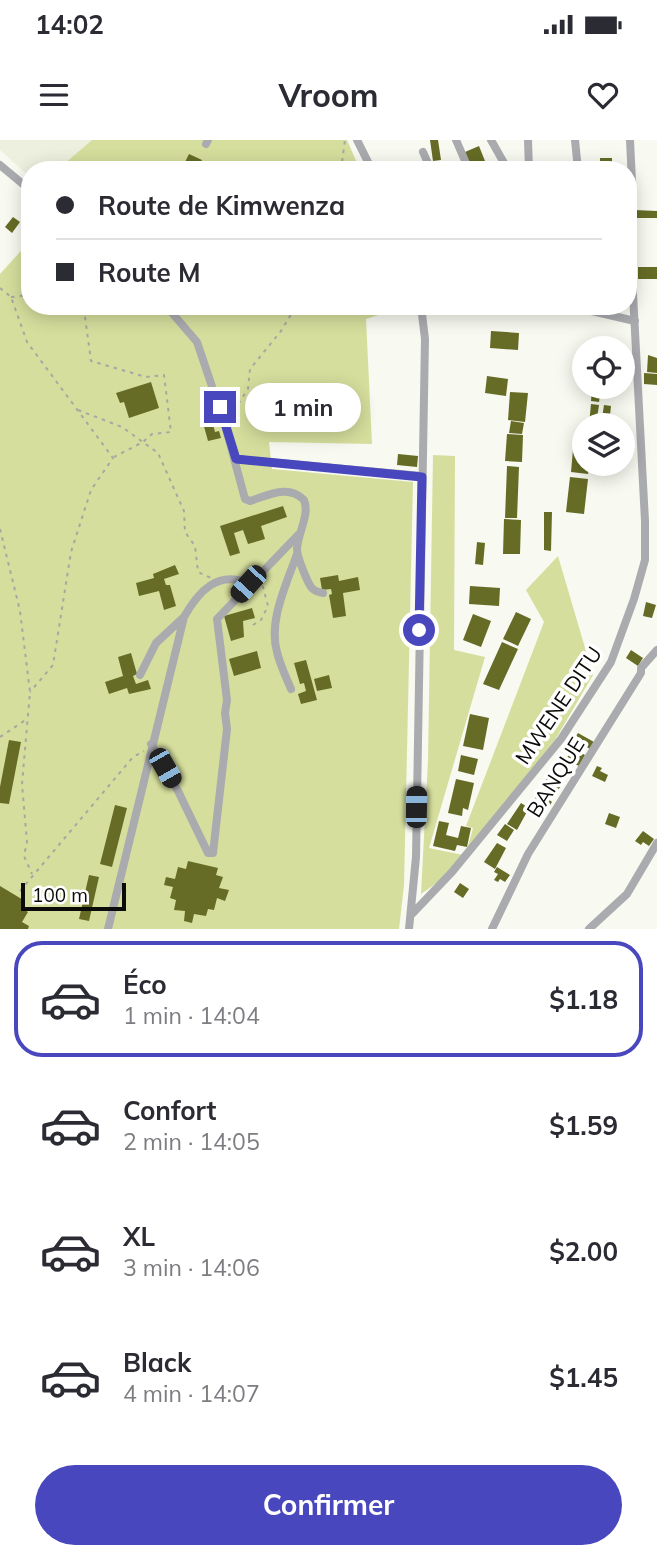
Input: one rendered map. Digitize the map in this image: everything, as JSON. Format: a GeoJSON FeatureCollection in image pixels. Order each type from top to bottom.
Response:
{"type":"FeatureCollection","features":[{"type":"Feature","properties":{"kind":"street"},"geometry":{"type":"LineString","coordinates":[[357,140],[368,161]]}},
{"type":"Feature","properties":{"kind":"street"},"geometry":{"type":"LineString","coordinates":[[456,140],[465,161]]}},
{"type":"Feature","properties":{"kind":"street"},"geometry":{"type":"LineString","coordinates":[[491,140],[503,161]]}},
{"type":"Feature","properties":{"kind":"street"},"geometry":{"type":"LineString","coordinates":[[528,140],[529,161]]}},
{"type":"Feature","properties":{"kind":"street"},"geometry":{"type":"LineString","coordinates":[[575,140],[577,161]]}},
{"type":"Feature","properties":{"kind":"street","name":"MWENE DITU"},"geometry":{"type":"LineString","coordinates":[[630,140],[631,161]]}},
{"type":"Feature","properties":{"kind":"street"},"geometry":{"type":"LineString","coordinates":[[423,152],[427,161]]}},
{"type":"Feature","properties":{"kind":"street"},"geometry":{"type":"LineString","coordinates":[[0,165],[21,182]]}},
{"type":"Feature","properties":{"kind":"street"},"geometry":{"type":"LineString","coordinates":[[174,315],[197,342],[236,459],[245,499],[250,501],[286,490],[293,491],[304,500],[307,511],[275,630],[276,651],[291,689]]}},
{"type":"Feature","properties":{"kind":"street"},"geometry":{"type":"LineString","coordinates":[[409,929],[416,857],[425,338],[422,315]]}},
{"type":"Feature","properties":{"kind":"street"},"geometry":{"type":"LineString","coordinates":[[608,315],[635,321]]}},
{"type":"Feature","properties":{"kind":"street","name":"MWENE DITU"},"geometry":{"type":"LineString","coordinates":[[412,914],[452,872],[564,736],[612,660],[634,599],[645,556],[645,481],[635,315]]}},
{"type":"Feature","properties":{"kind":"street"},"geometry":{"type":"LineString","coordinates":[[236,459],[422,477]]}},
{"type":"Feature","properties":{"kind":"street"},"geometry":{"type":"LineString","coordinates":[[151,747],[178,791],[208,853],[213,853],[227,729],[227,700],[216,622],[248,584],[299,534]]}},
{"type":"Feature","properties":{"kind":"street"},"geometry":{"type":"LineString","coordinates":[[297,554],[312,589],[323,593]]}},
{"type":"Feature","properties":{"kind":"street"},"geometry":{"type":"LineString","coordinates":[[140,675],[156,643],[184,617],[201,590],[218,581],[234,578],[248,584]]}},
{"type":"Feature","properties":{"kind":"street"},"geometry":{"type":"LineString","coordinates":[[108,929],[184,617]]}},
{"type":"Feature","properties":{"kind":"street","name":"BANQUE"},"geometry":{"type":"LineString","coordinates":[[492,929],[528,854],[641,673],[641,668],[657,650]]}},
{"type":"Feature","properties":{"kind":"street"},"geometry":{"type":"LineString","coordinates":[[589,929],[625,895],[657,843]]}},
{"type":"Feature","properties":{"kind":"path"},"geometry":{"type":"LineString","coordinates":[[342,161],[345,140]]}},
{"type":"Feature","properties":{"kind":"path"},"geometry":{"type":"LineString","coordinates":[[0,288],[11,297],[27,342],[113,458]]}},
{"type":"Feature","properties":{"kind":"path"},"geometry":{"type":"LineString","coordinates":[[11,297],[21,296]]}},
{"type":"Feature","properties":{"kind":"path"},"geometry":{"type":"LineString","coordinates":[[30,692],[53,665],[71,552],[91,490],[113,458],[152,434],[170,432],[164,375],[146,377],[91,361],[83,315]]}},
{"type":"Feature","properties":{"kind":"path"},"geometry":{"type":"LineString","coordinates":[[225,425],[248,389],[250,369],[291,315]]}},
{"type":"Feature","properties":{"kind":"path"},"geometry":{"type":"LineString","coordinates":[[76,410],[122,427],[158,453],[184,511],[185,532],[195,546],[198,572],[218,581]]}},
{"type":"Feature","properties":{"kind":"path"},"geometry":{"type":"LineString","coordinates":[[0,529],[20,611],[30,692],[22,784],[27,842],[24,856],[32,874]]}},
{"type":"Feature","properties":{"kind":"path"},"geometry":{"type":"LineString","coordinates":[[253,625],[261,620],[268,606],[261,581],[256,577]]}},
{"type":"Feature","properties":{"kind":"path"},"geometry":{"type":"LineString","coordinates":[[0,737],[27,719]]}},
{"type":"Feature","properties":{"kind":"path"},"geometry":{"type":"LineString","coordinates":[[20,891],[133,757],[151,747]]}},
{"type":"Feature","properties":{"kind":"shaded area"},"geometry":{"type":"Polygon","coordinates":[[[0,140],[92,140],[68,161],[21,161],[21,169],[0,150],[0,140]]]}},
{"type":"Feature","properties":{"kind":"green space"},"geometry":{"type":"Polygon","coordinates":[[[92,140],[347,140],[356,161],[68,161],[92,140]]]}},
{"type":"Feature","properties":{"kind":"green space"},"geometry":{"type":"Polygon","coordinates":[[[21,251],[21,315],[379,315],[366,319],[372,444],[269,442],[272,469],[413,482],[404,885],[399,929],[0,929],[0,274],[21,251]]]}},
{"type":"Feature","properties":{"kind":"green space"},"geometry":{"type":"Polygon","coordinates":[[[433,455],[455,456],[454,650],[485,657],[429,848],[463,855],[467,850],[473,828],[466,826],[544,622],[526,590],[558,556],[593,675],[555,740],[448,875],[421,894],[428,761],[433,455]]]}},
{"type":"Feature","properties":{"kind":"building"},"geometry":{"type":"Polygon","coordinates":[[[430,140],[438,140],[441,160],[433,161],[430,140]]]}},
{"type":"Feature","properties":{"kind":"building"},"geometry":{"type":"Polygon","coordinates":[[[479,146],[485,161],[468,161],[465,152],[479,146]]]}},
{"type":"Feature","properties":{"kind":"building"},"geometry":{"type":"Polygon","coordinates":[[[189,154],[202,160],[202,161],[186,161],[189,154]]]}},
{"type":"Feature","properties":{"kind":"building"},"geometry":{"type":"Polygon","coordinates":[[[600,158],[612,158],[612,161],[600,161],[600,158]]]}},
{"type":"Feature","properties":{"kind":"building"},"geometry":{"type":"Polygon","coordinates":[[[637,210],[657,211],[657,218],[637,218],[637,210]]]}},
{"type":"Feature","properties":{"kind":"building"},"geometry":{"type":"Polygon","coordinates":[[[13,217],[20,222],[12,233],[5,227],[13,217]]]}},
{"type":"Feature","properties":{"kind":"building"},"geometry":{"type":"Polygon","coordinates":[[[638,267],[657,267],[657,279],[638,279],[638,267]]]}},
{"type":"Feature","properties":{"kind":"building"},"geometry":{"type":"Polygon","coordinates":[[[491,331],[519,333],[518,350],[490,348],[491,331]]]}},
{"type":"Feature","properties":{"kind":"building"},"geometry":{"type":"Polygon","coordinates":[[[648,355],[657,358],[657,373],[647,372],[648,355]]]}},
{"type":"Feature","properties":{"kind":"building"},"geometry":{"type":"Polygon","coordinates":[[[644,373],[657,374],[657,385],[644,384],[644,373]]]}},
{"type":"Feature","properties":{"kind":"building"},"geometry":{"type":"Polygon","coordinates":[[[487,376],[508,379],[506,396],[485,393],[487,376]]]}},
{"type":"Feature","properties":{"kind":"building"},"geometry":{"type":"Polygon","coordinates":[[[151,382],[159,408],[129,418],[124,402],[120,403],[116,393],[151,382]]]}},
{"type":"Feature","properties":{"kind":"building"},"geometry":{"type":"Polygon","coordinates":[[[510,392],[528,393],[525,422],[508,420],[510,392]]]}},
{"type":"Feature","properties":{"kind":"building"},"geometry":{"type":"Polygon","coordinates":[[[591,404],[599,405],[598,413],[590,413],[591,404]]]}},
{"type":"Feature","properties":{"kind":"building"},"geometry":{"type":"Polygon","coordinates":[[[604,405],[611,406],[610,413],[603,413],[604,405]]]}},
{"type":"Feature","properties":{"kind":"building"},"geometry":{"type":"Polygon","coordinates":[[[209,409],[215,432],[219,431],[221,438],[208,441],[200,412],[209,409]]]}},
{"type":"Feature","properties":{"kind":"building"},"geometry":{"type":"Polygon","coordinates":[[[511,421],[524,423],[522,434],[509,433],[511,421]]]}},
{"type":"Feature","properties":{"kind":"building"},"geometry":{"type":"Polygon","coordinates":[[[507,434],[523,435],[522,462],[505,461],[507,434]]]}},
{"type":"Feature","properties":{"kind":"building"},"geometry":{"type":"Polygon","coordinates":[[[398,454],[418,456],[417,467],[397,465],[398,454]]]}},
{"type":"Feature","properties":{"kind":"building"},"geometry":{"type":"Polygon","coordinates":[[[507,466],[519,467],[517,518],[505,518],[507,466]]]}},
{"type":"Feature","properties":{"kind":"building"},"geometry":{"type":"Polygon","coordinates":[[[570,477],[588,479],[584,514],[566,512],[570,477]]]}},
{"type":"Feature","properties":{"kind":"building"},"geometry":{"type":"Polygon","coordinates":[[[283,506],[287,517],[261,526],[265,539],[248,544],[243,530],[234,533],[240,553],[230,556],[220,526],[283,506]]]}},
{"type":"Feature","properties":{"kind":"building"},"geometry":{"type":"Polygon","coordinates":[[[544,512],[552,512],[551,551],[544,550],[544,512]]]}},
{"type":"Feature","properties":{"kind":"building"},"geometry":{"type":"Polygon","coordinates":[[[504,519],[521,520],[520,554],[503,554],[504,519]]]}},
{"type":"Feature","properties":{"kind":"building"},"geometry":{"type":"Polygon","coordinates":[[[477,542],[485,543],[483,565],[475,564],[477,542]]]}},
{"type":"Feature","properties":{"kind":"building"},"geometry":{"type":"Polygon","coordinates":[[[175,565],[179,574],[164,579],[166,585],[170,585],[176,606],[164,610],[159,591],[139,596],[136,583],[154,578],[153,574],[175,565]]]}},
{"type":"Feature","properties":{"kind":"building"},"geometry":{"type":"Polygon","coordinates":[[[338,575],[339,581],[358,577],[360,590],[343,593],[346,616],[333,618],[329,595],[332,594],[331,589],[322,590],[320,578],[338,575]]]}},
{"type":"Feature","properties":{"kind":"building"},"geometry":{"type":"Polygon","coordinates":[[[470,586],[500,588],[499,606],[469,604],[470,586]]]}},
{"type":"Feature","properties":{"kind":"building"},"geometry":{"type":"Polygon","coordinates":[[[646,602],[656,605],[652,618],[643,616],[646,602]]]}},
{"type":"Feature","properties":{"kind":"building"},"geometry":{"type":"Polygon","coordinates":[[[252,608],[255,618],[243,621],[244,637],[231,641],[224,616],[252,608]]]}},
{"type":"Feature","properties":{"kind":"building"},"geometry":{"type":"Polygon","coordinates":[[[516,612],[531,619],[518,646],[503,639],[516,612]]]}},
{"type":"Feature","properties":{"kind":"building"},"geometry":{"type":"Polygon","coordinates":[[[473,614],[491,621],[481,647],[463,640],[473,614]]]}},
{"type":"Feature","properties":{"kind":"building"},"geometry":{"type":"Polygon","coordinates":[[[502,642],[518,649],[499,690],[483,684],[502,642]]]}},
{"type":"Feature","properties":{"kind":"building"},"geometry":{"type":"Polygon","coordinates":[[[631,650],[643,658],[638,666],[626,658],[631,650]]]}},
{"type":"Feature","properties":{"kind":"building"},"geometry":{"type":"Polygon","coordinates":[[[257,651],[261,668],[234,676],[229,659],[257,651]]]}},
{"type":"Feature","properties":{"kind":"building"},"geometry":{"type":"Polygon","coordinates":[[[131,653],[137,674],[133,676],[136,684],[148,680],[151,689],[129,694],[127,688],[109,694],[105,682],[123,676],[118,657],[131,653]]]}},
{"type":"Feature","properties":{"kind":"building"},"geometry":{"type":"Polygon","coordinates":[[[306,660],[317,700],[301,704],[298,694],[306,691],[304,683],[300,684],[294,663],[306,660]]]}},
{"type":"Feature","properties":{"kind":"building"},"geometry":{"type":"Polygon","coordinates":[[[329,675],[332,688],[317,691],[314,679],[329,675]]]}},
{"type":"Feature","properties":{"kind":"building"},"geometry":{"type":"Polygon","coordinates":[[[470,714],[489,718],[483,750],[463,746],[470,714]]]}},
{"type":"Feature","properties":{"kind":"building"},"geometry":{"type":"Polygon","coordinates":[[[578,733],[594,742],[590,749],[574,739],[578,733]]]}},
{"type":"Feature","properties":{"kind":"building"},"geometry":{"type":"Polygon","coordinates":[[[9,740],[21,742],[9,804],[0,803],[0,787],[9,740]]]}},
{"type":"Feature","properties":{"kind":"building"},"geometry":{"type":"Polygon","coordinates":[[[572,748],[585,755],[579,766],[566,760],[572,748]]]}},
{"type":"Feature","properties":{"kind":"building"},"geometry":{"type":"Polygon","coordinates":[[[461,755],[478,759],[474,775],[458,771],[461,755]]]}},
{"type":"Feature","properties":{"kind":"building"},"geometry":{"type":"Polygon","coordinates":[[[597,766],[608,775],[605,782],[592,776],[597,766]]]}},
{"type":"Feature","properties":{"kind":"building"},"geometry":{"type":"Polygon","coordinates":[[[548,776],[561,786],[555,794],[543,786],[548,776]]]}},
{"type":"Feature","properties":{"kind":"building"},"geometry":{"type":"Polygon","coordinates":[[[456,779],[474,783],[468,810],[463,808],[462,816],[448,813],[456,779]]]}},
{"type":"Feature","properties":{"kind":"building"},"geometry":{"type":"Polygon","coordinates":[[[539,792],[552,802],[546,811],[532,803],[539,792]]]}},
{"type":"Feature","properties":{"kind":"building"},"geometry":{"type":"Polygon","coordinates":[[[521,803],[529,808],[517,830],[507,824],[521,803]]]}},
{"type":"Feature","properties":{"kind":"building"},"geometry":{"type":"Polygon","coordinates":[[[115,805],[127,808],[112,867],[100,864],[115,805]]]}},
{"type":"Feature","properties":{"kind":"building"},"geometry":{"type":"Polygon","coordinates":[[[609,813],[620,817],[616,828],[605,824],[609,813]]]}},
{"type":"Feature","properties":{"kind":"building"},"geometry":{"type":"Polygon","coordinates":[[[439,821],[449,823],[446,835],[458,838],[461,826],[471,828],[467,847],[457,845],[455,851],[433,846],[439,821]]]}},
{"type":"Feature","properties":{"kind":"building"},"geometry":{"type":"Polygon","coordinates":[[[505,824],[514,830],[507,841],[497,835],[505,824]]]}},
{"type":"Feature","properties":{"kind":"building"},"geometry":{"type":"Polygon","coordinates":[[[643,831],[654,839],[649,846],[635,841],[643,831]]]}},
{"type":"Feature","properties":{"kind":"building"},"geometry":{"type":"Polygon","coordinates":[[[497,843],[506,848],[495,869],[484,862],[497,843]]]}},
{"type":"Feature","properties":{"kind":"building"},"geometry":{"type":"Polygon","coordinates":[[[188,861],[218,868],[216,875],[223,877],[219,888],[229,890],[225,901],[217,898],[214,910],[208,909],[206,916],[194,914],[192,923],[184,921],[185,911],[174,910],[176,900],[170,898],[173,887],[164,885],[166,877],[175,879],[178,867],[186,869],[188,861]]]}},
{"type":"Feature","properties":{"kind":"building"},"geometry":{"type":"Polygon","coordinates":[[[497,867],[510,875],[505,882],[494,880],[498,874],[494,872],[497,867]]]}},
{"type":"Feature","properties":{"kind":"building"},"geometry":{"type":"Polygon","coordinates":[[[89,875],[99,877],[89,921],[79,919],[89,875]]]}},
{"type":"Feature","properties":{"kind":"building"},"geometry":{"type":"Polygon","coordinates":[[[460,883],[469,889],[463,898],[454,892],[460,883]]]}},
{"type":"Feature","properties":{"kind":"building"},"geometry":{"type":"Polygon","coordinates":[[[0,886],[25,901],[21,908],[28,912],[22,922],[29,926],[28,929],[0,929],[0,886]]]}},
{"type":"Feature","properties":{"kind":"route"},"geometry":{"type":"LineString","coordinates":[[220,407],[236,459],[422,477],[419,630]]}}]}
